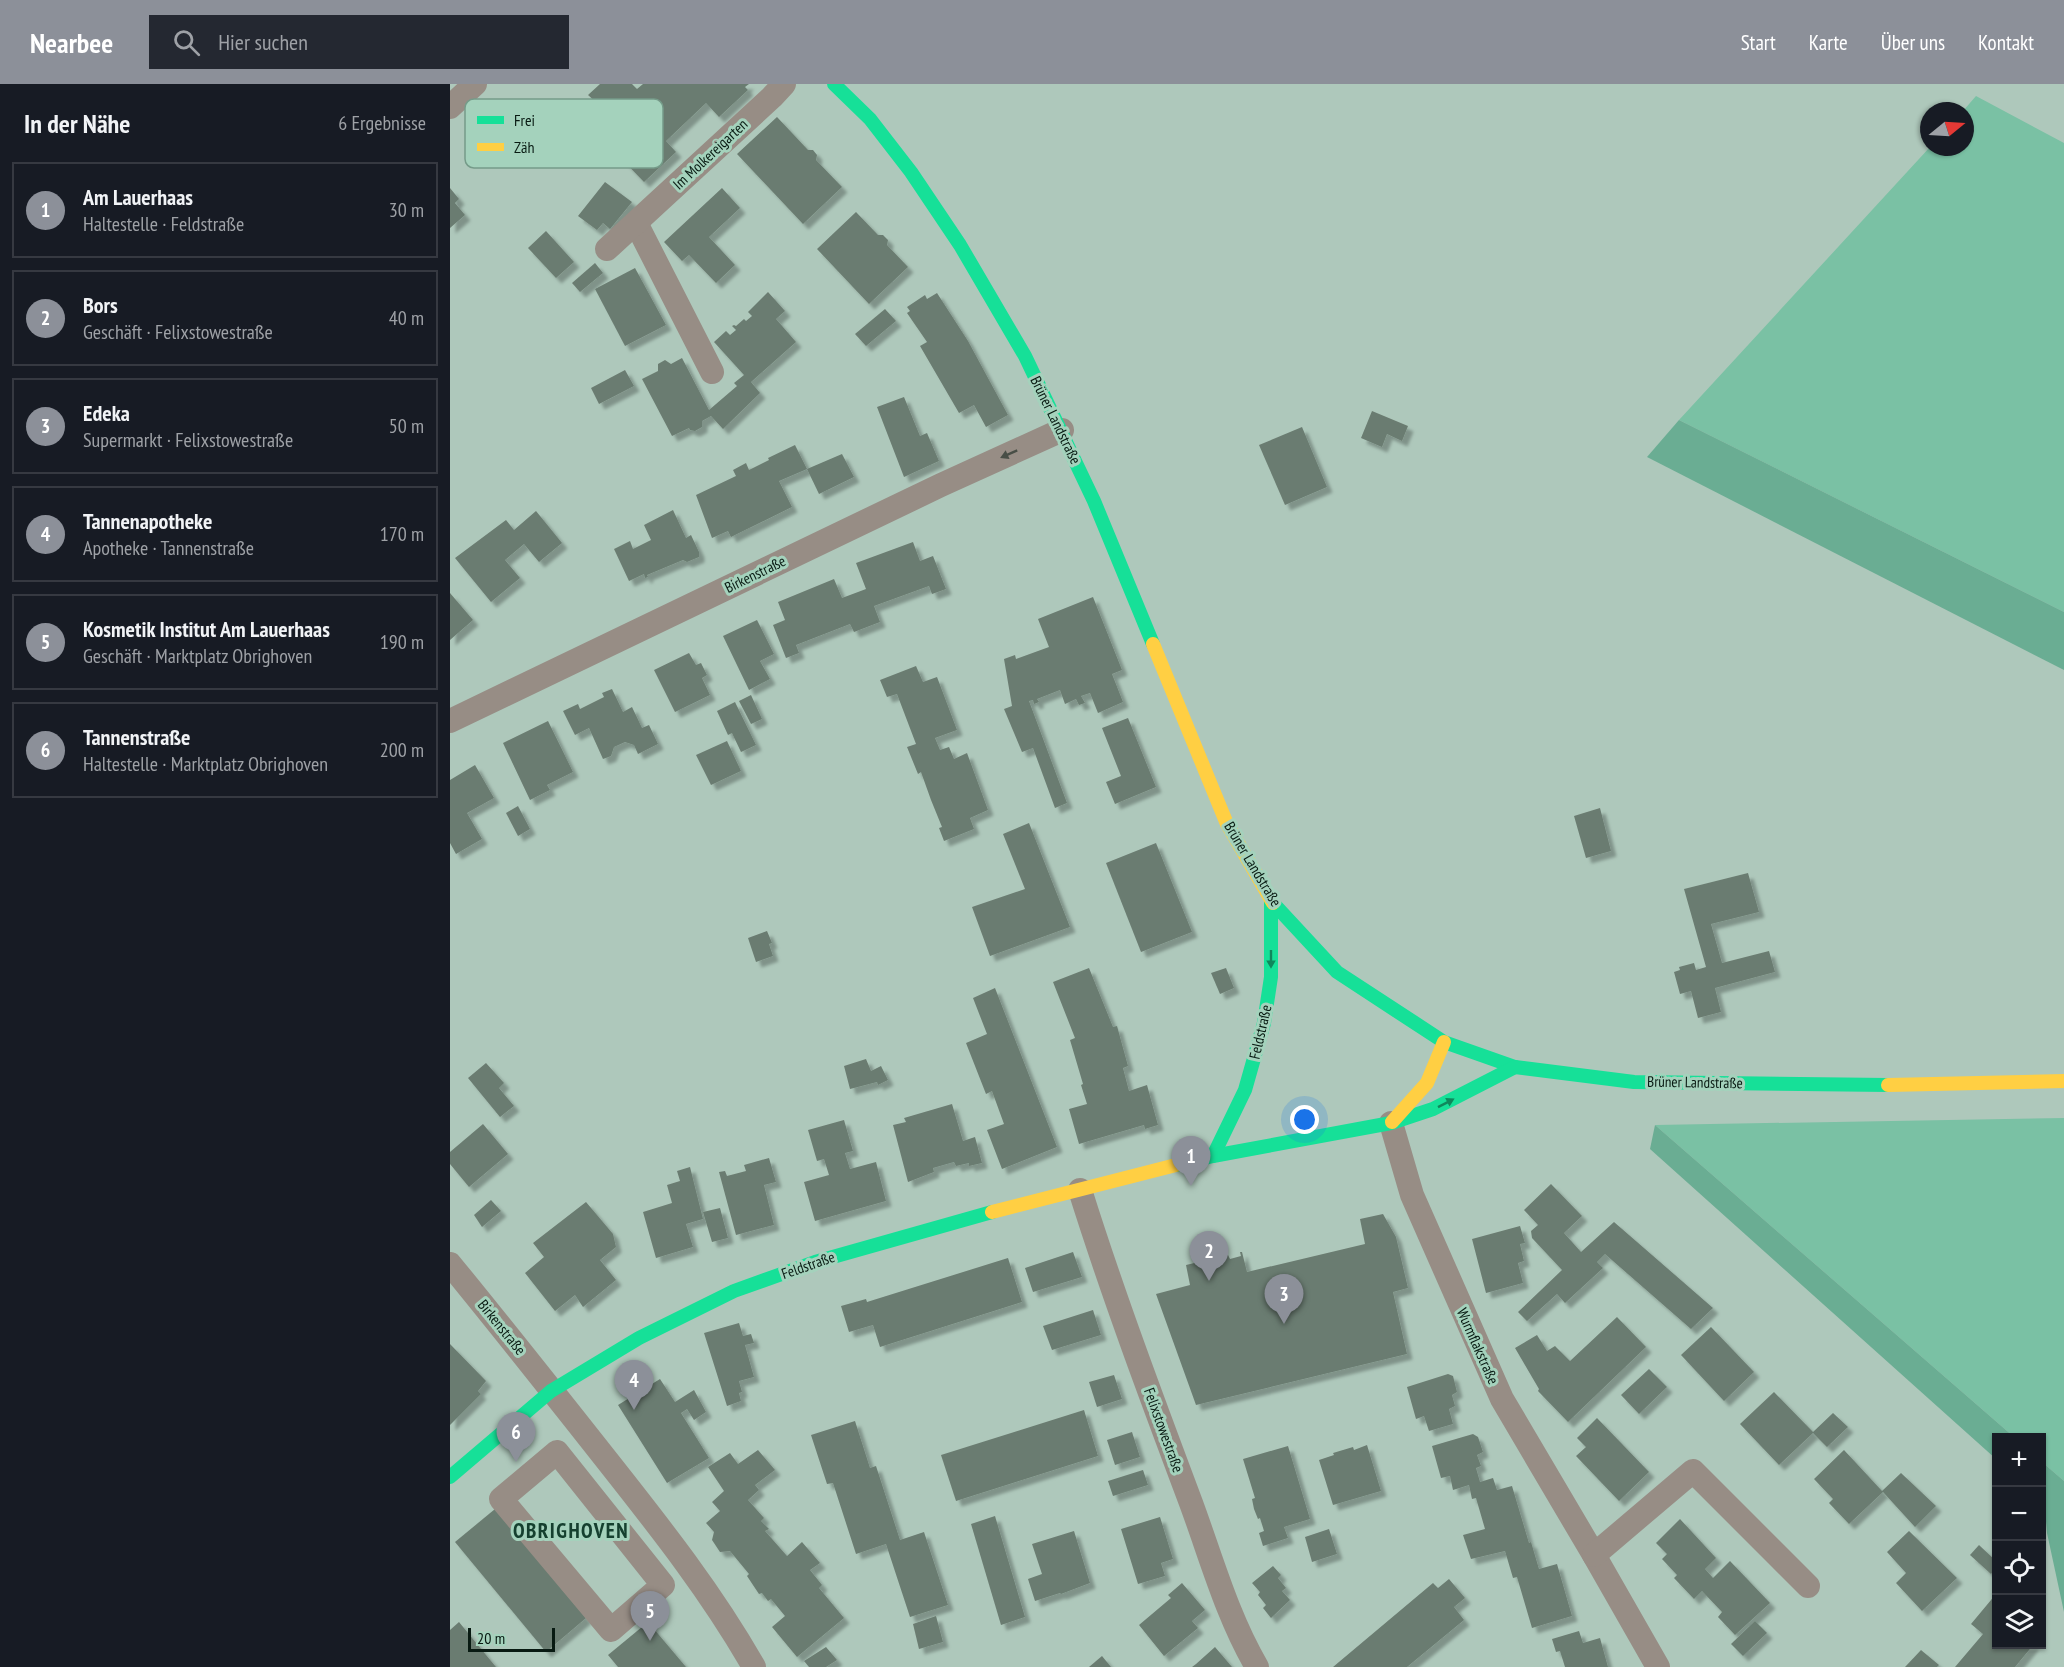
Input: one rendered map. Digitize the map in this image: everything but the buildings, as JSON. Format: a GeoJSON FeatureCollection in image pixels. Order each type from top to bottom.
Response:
{"type":"FeatureCollection","features":[{"type":"Feature","properties":{"kind":"main road","name":"Brüner Landstraße"},"geometry":{"type":"LineString","coordinates":[[834,84],[870,119],[911,172],[960,245],[1025,356],[1094,501],[1227,824],[1271,900],[1337,972],[1444,1042],[1515,1067],[1634,1082],[1905,1085],[2064,1081]]}},
{"type":"Feature","properties":{"kind":"main road","name":"Feldstraße"},"geometry":{"type":"LineString","coordinates":[[1213,1156],[1245,1090],[1264,1023],[1271,977],[1271,900]]}},
{"type":"Feature","properties":{"kind":"main road"},"geometry":{"type":"LineString","coordinates":[[1391,1123],[1427,1083],[1444,1042]]}},
{"type":"Feature","properties":{"kind":"main road","name":"Feldstraße"},"geometry":{"type":"LineString","coordinates":[[450,1477],[551,1391],[639,1338],[734,1292],[826,1259],[946,1224],[1213,1156],[1391,1123],[1433,1109],[1515,1067]]}},
{"type":"Feature","properties":{"kind":"street","name":"Im Molkereigarten"},"geometry":{"type":"LineString","coordinates":[[607,249],[784,84]]}},
{"type":"Feature","properties":{"kind":"street"},"geometry":{"type":"LineString","coordinates":[[636,223],[712,372]]}},
{"type":"Feature","properties":{"kind":"street","name":"Birkenstraße"},"geometry":{"type":"LineString","coordinates":[[450,721],[941,485],[1062,430]]}},
{"type":"Feature","properties":{"kind":"street","name":"Wurmflakstraße"},"geometry":{"type":"LineString","coordinates":[[1391,1123],[1412,1195],[1502,1399],[1658,1667]]}},
{"type":"Feature","properties":{"kind":"street","name":"Felixstowestraße"},"geometry":{"type":"LineString","coordinates":[[1080,1190],[1103,1264],[1173,1455],[1235,1622],[1257,1667]]}},
{"type":"Feature","properties":{"kind":"street","name":"Birkenstraße"},"geometry":{"type":"LineString","coordinates":[[450,1264],[522,1351],[686,1561],[754,1667]]}},
{"type":"Feature","properties":{"kind":"street"},"geometry":{"type":"LineString","coordinates":[[557,1452],[663,1586],[611,1630],[501,1499],[557,1452]]}},
{"type":"Feature","properties":{"kind":"street"},"geometry":{"type":"LineString","coordinates":[[1594,1555],[1693,1471],[1808,1586]]}},
{"type":"Feature","properties":{"kind":"green space"},"geometry":{"type":"Polygon","coordinates":[[[1976,96],[2064,143],[2064,612],[1679,420],[1922,156],[1974,156],[1974,102],[1971,102],[1976,96]]]}},
{"type":"Feature","properties":{"kind":"green space"},"geometry":{"type":"Polygon","coordinates":[[[1679,420],[2064,612],[2064,670],[1647,457],[1679,420]]]}},
{"type":"Feature","properties":{"kind":"green space"},"geometry":{"type":"Polygon","coordinates":[[[2064,1118],[2064,1481],[2046,1465],[2046,1433],[2009,1433],[1655,1125],[2064,1118]]]}},
{"type":"Feature","properties":{"kind":"green space"},"geometry":{"type":"Polygon","coordinates":[[[1655,1125],[2009,1433],[1992,1433],[1992,1455],[1650,1149],[1655,1125]]]}},
{"type":"Feature","properties":{"kind":"green space"},"geometry":{"type":"Polygon","coordinates":[[[2046,1465],[2064,1481],[2064,1612],[2047,1533],[2046,1465]]]}},
{"type":"Feature","properties":{"kind":"traffic: fast"},"geometry":{"type":"LineString","coordinates":[[834,84],[870,119],[911,172],[960,245],[1025,356],[1094,501],[1153,644]]}},
{"type":"Feature","properties":{"kind":"traffic: fast"},"geometry":{"type":"LineString","coordinates":[[1213,1156],[1245,1090],[1264,1023],[1271,977],[1271,900]]}},
{"type":"Feature","properties":{"kind":"traffic: fast"},"geometry":{"type":"LineString","coordinates":[[1273,903],[1337,972],[1444,1042],[1515,1067],[1634,1082],[1888,1085]]}},
{"type":"Feature","properties":{"kind":"traffic: fast"},"geometry":{"type":"LineString","coordinates":[[1176,1165],[1391,1123],[1433,1109],[1515,1067]]}},
{"type":"Feature","properties":{"kind":"traffic: fast"},"geometry":{"type":"LineString","coordinates":[[450,1477],[551,1391],[639,1338],[734,1291],[815,1262],[992,1212]]}},
{"type":"Feature","properties":{"kind":"traffic: slow"},"geometry":{"type":"LineString","coordinates":[[1153,644],[1227,824],[1273,903]]}},
{"type":"Feature","properties":{"kind":"traffic: slow"},"geometry":{"type":"LineString","coordinates":[[1392,1122],[1427,1083],[1444,1042]]}},
{"type":"Feature","properties":{"kind":"traffic: slow"},"geometry":{"type":"LineString","coordinates":[[1888,1085],[2064,1081]]}},
{"type":"Feature","properties":{"kind":"traffic: slow"},"geometry":{"type":"LineString","coordinates":[[992,1212],[1176,1165]]}},
{"type":"Feature","properties":{"kind":"place","name":"Am Lauerhaas"},"geometry":{"type":"Point","coordinates":[1191,1186]}},
{"type":"Feature","properties":{"kind":"place","name":"Bors"},"geometry":{"type":"Point","coordinates":[1209,1281]}},
{"type":"Feature","properties":{"kind":"place","name":"Edeka"},"geometry":{"type":"Point","coordinates":[1284,1324]}},
{"type":"Feature","properties":{"kind":"place","name":"Tannenapotheke"},"geometry":{"type":"Point","coordinates":[634,1410]}},
{"type":"Feature","properties":{"kind":"place","name":"Tannenstraße"},"geometry":{"type":"Point","coordinates":[516,1462]}},
{"type":"Feature","properties":{"kind":"place","name":"Kosmetik Institut Am Lauerhaas"},"geometry":{"type":"Point","coordinates":[650,1641]}},
{"type":"Feature","properties":{"kind":"district","name":"OBRIGHOVEN"},"geometry":{"type":"Point","coordinates":[571,1530]}}]}
